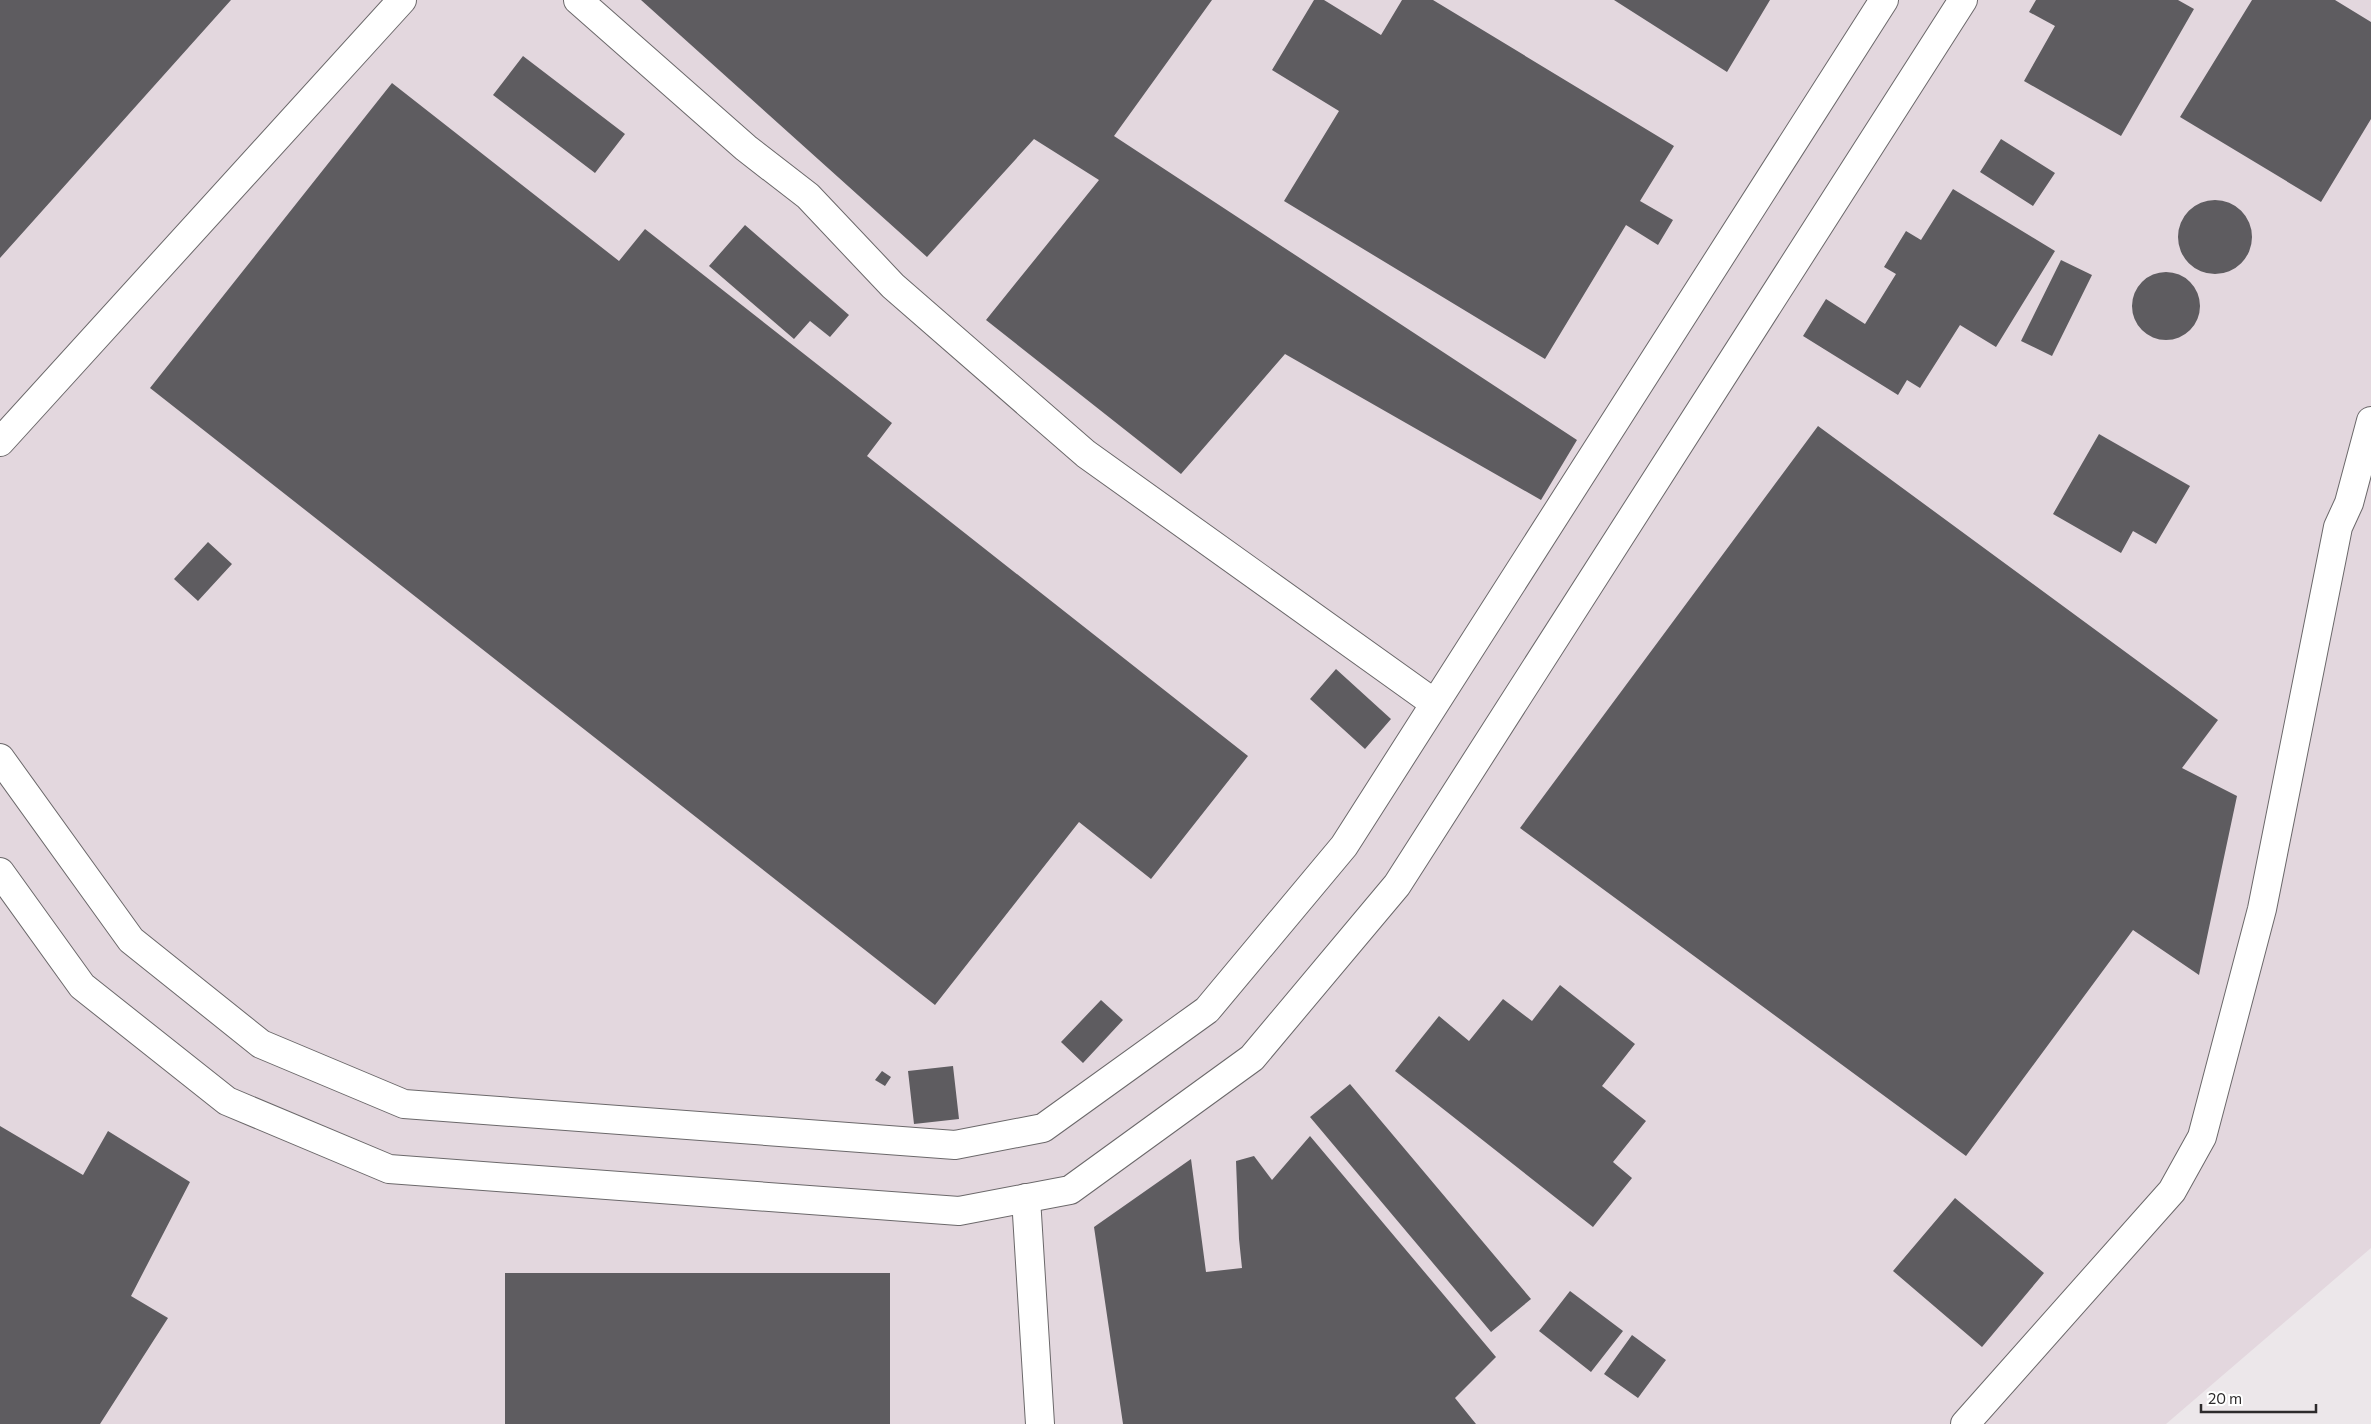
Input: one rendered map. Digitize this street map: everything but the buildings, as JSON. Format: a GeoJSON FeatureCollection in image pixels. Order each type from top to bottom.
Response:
{"type":"FeatureCollection","features":[{"type":"Feature","properties":{"kind":"street"},"geometry":{"type":"LineString","coordinates":[[0,442],[402,0]]}},
{"type":"Feature","properties":{"kind":"street"},"geometry":{"type":"LineString","coordinates":[[578,0],[746,148],[808,196],[893,286],[1086,454],[1434,703]]}},
{"type":"Feature","properties":{"kind":"street"},"geometry":{"type":"LineString","coordinates":[[0,758],[131,940],[261,1044],[404,1104],[955,1145],[1043,1128],[1207,1010],[1344,846],[1884,0]]}},
{"type":"Feature","properties":{"kind":"street"},"geometry":{"type":"LineString","coordinates":[[0,872],[82,986],[227,1101],[389,1169],[959,1211],[1070,1190],[1252,1058],[1397,885],[1963,0]]}},
{"type":"Feature","properties":{"kind":"street"},"geometry":{"type":"LineString","coordinates":[[1965,1424],[2172,1191],[2202,1137],[2262,909],[2338,527],[2349,503],[2371,422]]}},
{"type":"Feature","properties":{"kind":"street"},"geometry":{"type":"LineString","coordinates":[[1026,1198],[1040,1424]]}},
{"type":"Feature","properties":{"kind":"shaded area"},"geometry":{"type":"Polygon","coordinates":[[[0,0],[2371,0],[2371,1248],[2166,1424],[0,1424],[0,0]]]}}]}
